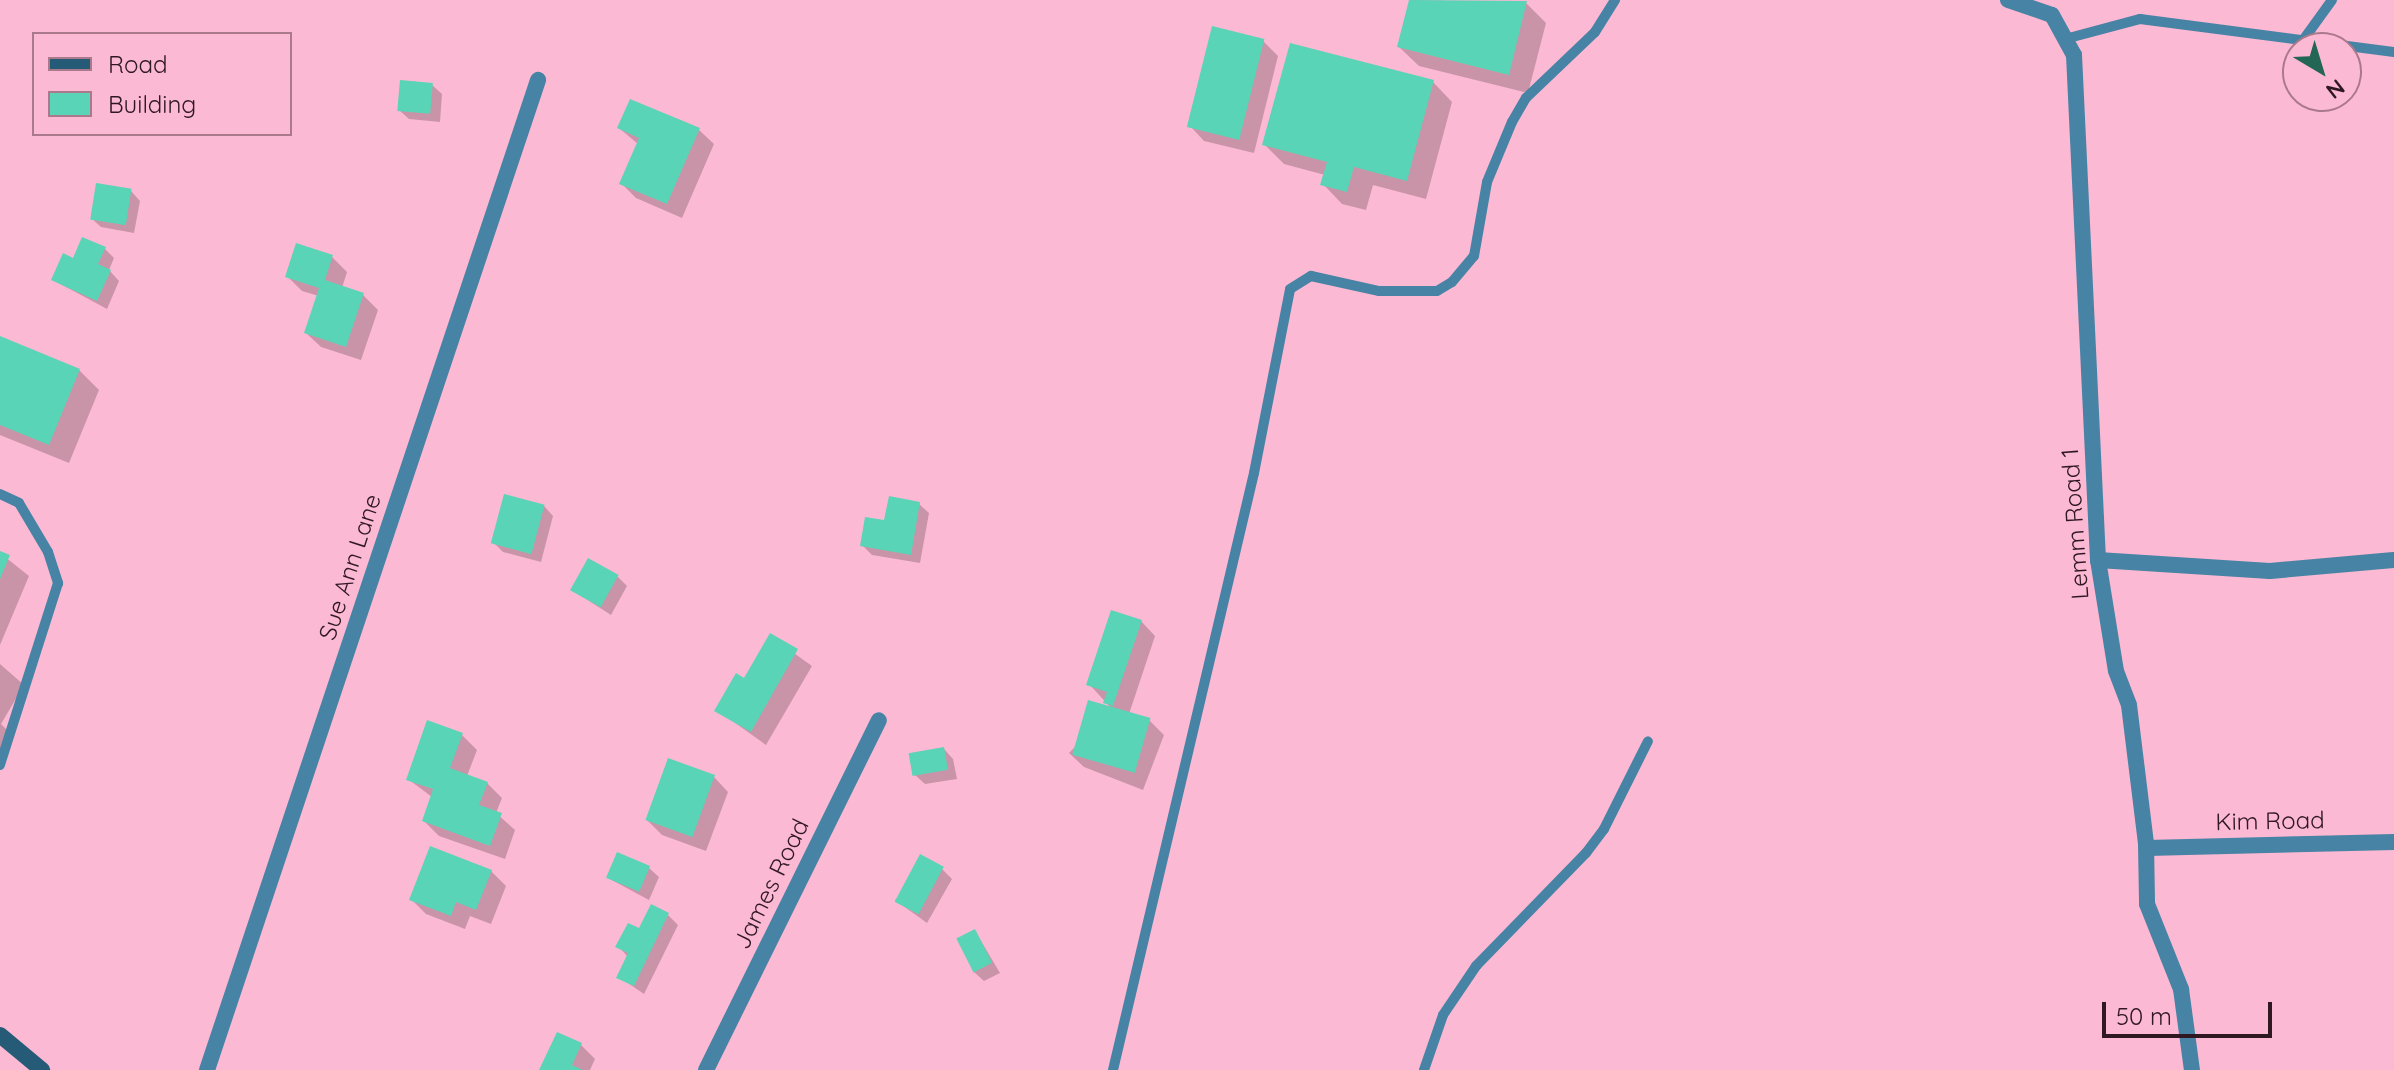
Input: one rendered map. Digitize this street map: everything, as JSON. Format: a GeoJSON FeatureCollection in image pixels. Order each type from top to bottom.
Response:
{"type":"FeatureCollection","features":[{"type":"Feature","properties":{"kind":"main road"},"geometry":{"type":"LineString","coordinates":[[0,1035],[42,1070]]}},
{"type":"Feature","properties":{"kind":"street","name":"Lemm Road 1"},"geometry":{"type":"LineString","coordinates":[[2008,0],[2030,2],[2052,15],[2074,55],[2098,560],[2116,671],[2129,705],[2147,848],[2147,904],[2181,989],[2192,1070]]}},
{"type":"Feature","properties":{"kind":"street","name":"Sue Ann Lane"},"geometry":{"type":"LineString","coordinates":[[207,1070],[538,80]]}},
{"type":"Feature","properties":{"kind":"street"},"geometry":{"type":"LineString","coordinates":[[2098,560],[2270,571],[2394,560]]}},
{"type":"Feature","properties":{"kind":"street","name":"James Road"},"geometry":{"type":"LineString","coordinates":[[706,1070],[879,720]]}},
{"type":"Feature","properties":{"kind":"street","name":"Kim Road"},"geometry":{"type":"LineString","coordinates":[[2147,848],[2394,842]]}},
{"type":"Feature","properties":{"kind":"lane"},"geometry":{"type":"LineString","coordinates":[[1113,1070],[1254,473],[1290,289],[1311,276],[1379,291],[1437,291],[1452,282],[1474,256],[1487,182],[1512,122],[1526,98],[1595,32],[1615,0]]}},
{"type":"Feature","properties":{"kind":"lane"},"geometry":{"type":"LineString","coordinates":[[2309,32],[2332,0]]}},
{"type":"Feature","properties":{"kind":"lane"},"geometry":{"type":"LineString","coordinates":[[2065,39],[2140,19],[2282,40]]}},
{"type":"Feature","properties":{"kind":"lane"},"geometry":{"type":"LineString","coordinates":[[2362,49],[2394,52]]}},
{"type":"Feature","properties":{"kind":"lane"},"geometry":{"type":"LineString","coordinates":[[0,494],[19,503],[48,552],[58,583],[0,765]]}},
{"type":"Feature","properties":{"kind":"lane"},"geometry":{"type":"LineString","coordinates":[[1424,1070],[1443,1015],[1476,966],[1586,853],[1604,829],[1648,741]]}},
{"type":"Feature","properties":{"kind":"building"},"geometry":{"type":"Polygon","coordinates":[[[1409,0],[1527,1],[1509,75],[1397,47],[1409,0]]]}},
{"type":"Feature","properties":{"kind":"building"},"geometry":{"type":"Polygon","coordinates":[[[1212,26],[1264,39],[1239,140],[1187,127],[1212,26]]]}},
{"type":"Feature","properties":{"kind":"building"},"geometry":{"type":"Polygon","coordinates":[[[1290,43],[1434,80],[1407,181],[1354,167],[1347,192],[1320,185],[1327,162],[1262,145],[1290,43]]]}},
{"type":"Feature","properties":{"kind":"building"},"geometry":{"type":"Polygon","coordinates":[[[400,80],[433,83],[430,114],[397,111],[400,80]]]}},
{"type":"Feature","properties":{"kind":"building"},"geometry":{"type":"Polygon","coordinates":[[[630,99],[700,128],[667,204],[619,184],[639,138],[617,128],[630,99]]]}},
{"type":"Feature","properties":{"kind":"building"},"geometry":{"type":"Polygon","coordinates":[[[96,183],[132,189],[126,225],[90,220],[96,183]]]}},
{"type":"Feature","properties":{"kind":"building"},"geometry":{"type":"Polygon","coordinates":[[[82,237],[106,247],[98,264],[111,270],[97,301],[51,280],[63,253],[73,258],[82,237]]]}},
{"type":"Feature","properties":{"kind":"building"},"geometry":{"type":"Polygon","coordinates":[[[296,243],[333,255],[325,280],[364,293],[346,347],[304,333],[319,288],[285,277],[296,243]]]}},
{"type":"Feature","properties":{"kind":"building"},"geometry":{"type":"Polygon","coordinates":[[[0,336],[80,369],[49,445],[0,425],[0,336]]]}},
{"type":"Feature","properties":{"kind":"building"},"geometry":{"type":"Polygon","coordinates":[[[504,494],[545,505],[531,554],[491,543],[504,494]]]}},
{"type":"Feature","properties":{"kind":"building"},"geometry":{"type":"Polygon","coordinates":[[[889,496],[920,502],[911,555],[860,546],[865,517],[884,520],[889,496]]]}},
{"type":"Feature","properties":{"kind":"building"},"geometry":{"type":"Polygon","coordinates":[[[0,551],[10,555],[0,579],[0,551]]]}},
{"type":"Feature","properties":{"kind":"building"},"geometry":{"type":"Polygon","coordinates":[[[588,558],[619,575],[601,607],[570,590],[588,558]]]}},
{"type":"Feature","properties":{"kind":"building"},"geometry":{"type":"Polygon","coordinates":[[[1111,610],[1142,620],[1113,706],[1103,703],[1107,692],[1086,685],[1111,610]]]}},
{"type":"Feature","properties":{"kind":"building"},"geometry":{"type":"Polygon","coordinates":[[[770,633],[798,649],[751,732],[714,711],[736,673],[744,678],[770,633]]]}},
{"type":"Feature","properties":{"kind":"building"},"geometry":{"type":"Polygon","coordinates":[[[1088,700],[1150,718],[1135,773],[1072,755],[1088,700]]]}},
{"type":"Feature","properties":{"kind":"building"},"geometry":{"type":"Polygon","coordinates":[[[427,720],[463,733],[450,768],[488,782],[479,805],[502,813],[490,846],[422,821],[433,789],[406,780],[427,720]]]}},
{"type":"Feature","properties":{"kind":"building"},"geometry":{"type":"Polygon","coordinates":[[[944,747],[948,770],[913,776],[909,753],[944,747]]]}},
{"type":"Feature","properties":{"kind":"building"},"geometry":{"type":"Polygon","coordinates":[[[668,758],[715,775],[692,837],[645,820],[668,758]]]}},
{"type":"Feature","properties":{"kind":"building"},"geometry":{"type":"Polygon","coordinates":[[[430,846],[492,870],[476,910],[456,902],[451,916],[409,900],[430,846]]]}},
{"type":"Feature","properties":{"kind":"building"},"geometry":{"type":"Polygon","coordinates":[[[617,852],[650,866],[639,892],[606,878],[617,852]]]}},
{"type":"Feature","properties":{"kind":"building"},"geometry":{"type":"Polygon","coordinates":[[[920,854],[944,867],[918,914],[895,902],[920,854]]]}},
{"type":"Feature","properties":{"kind":"building"},"geometry":{"type":"Polygon","coordinates":[[[651,904],[669,913],[634,986],[616,978],[628,953],[615,947],[628,923],[639,928],[651,904]]]}},
{"type":"Feature","properties":{"kind":"building"},"geometry":{"type":"Polygon","coordinates":[[[975,929],[992,963],[974,972],[956,939],[975,929]]]}},
{"type":"Feature","properties":{"kind":"building"},"geometry":{"type":"Polygon","coordinates":[[[557,1032],[582,1043],[572,1065],[583,1070],[539,1070],[557,1032]]]}}]}
